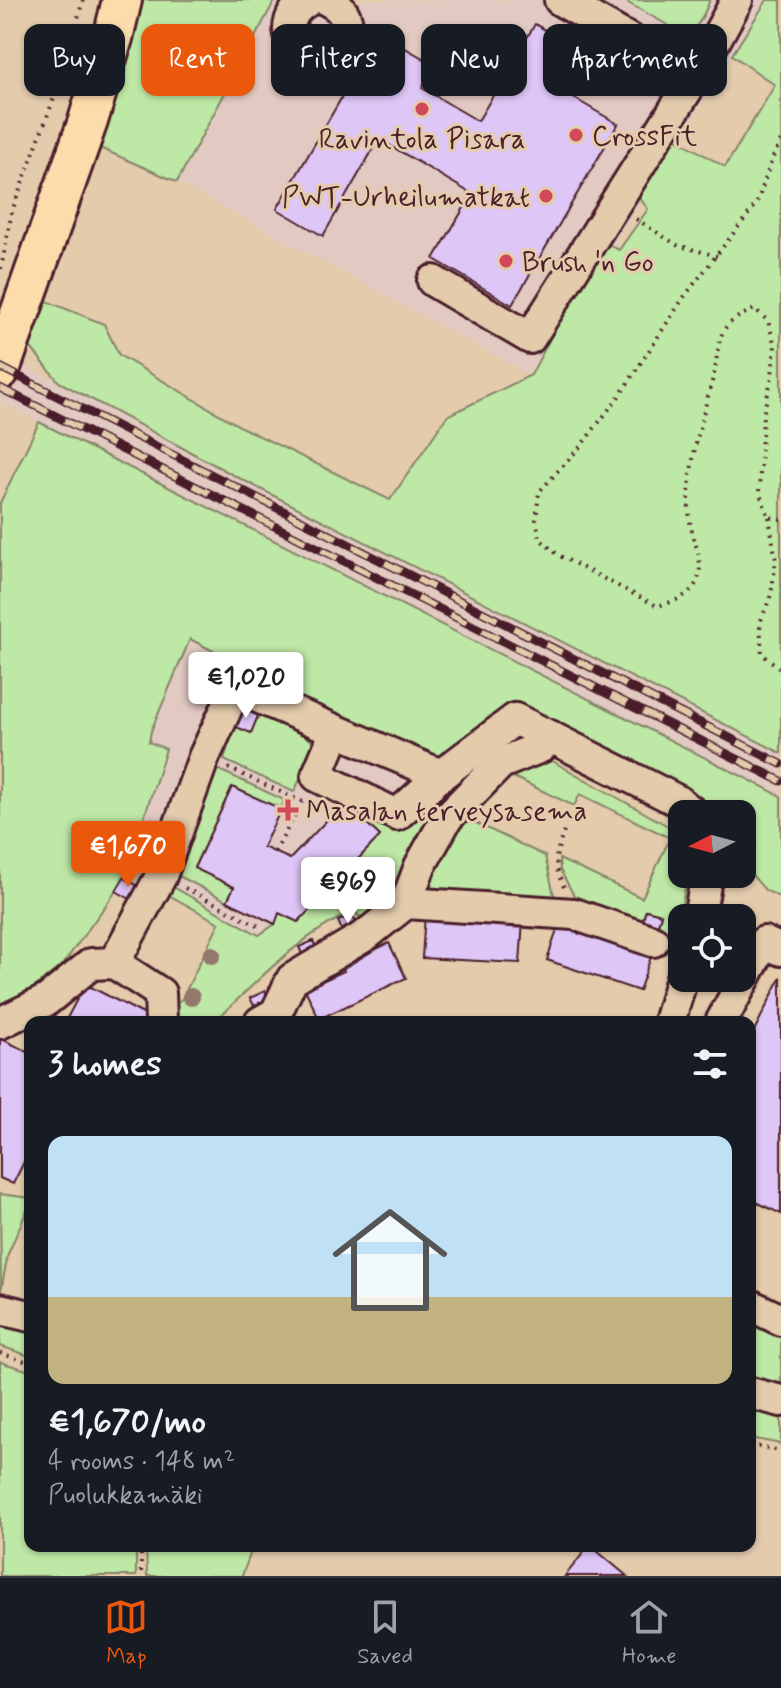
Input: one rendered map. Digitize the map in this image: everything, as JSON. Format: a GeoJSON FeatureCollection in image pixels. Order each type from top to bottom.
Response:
{"type":"FeatureCollection","features":[{"type":"Feature","properties":{"kind":"main road"},"geometry":{"type":"LineString","coordinates":[[0,370],[88,121],[122,0]]}},
{"type":"Feature","properties":{"kind":"street"},"geometry":{"type":"LineString","coordinates":[[309,0],[301,4],[290,19],[290,37],[301,52],[319,58],[338,51],[347,33],[345,14],[327,0]]}},
{"type":"Feature","properties":{"kind":"street"},"geometry":{"type":"LineString","coordinates":[[560,0],[602,24]]}},
{"type":"Feature","properties":{"kind":"street"},"geometry":{"type":"LineString","coordinates":[[724,24],[737,0]]}},
{"type":"Feature","properties":{"kind":"street"},"geometry":{"type":"LineString","coordinates":[[433,281],[530,338],[683,96]]}},
{"type":"Feature","properties":{"kind":"street"},"geometry":{"type":"LineString","coordinates":[[114,963],[161,876],[204,757],[236,688],[441,775]]}},
{"type":"Feature","properties":{"kind":"street"},"geometry":{"type":"LineString","coordinates":[[336,731],[317,776],[397,815],[441,775],[515,719],[676,800]]}},
{"type":"Feature","properties":{"kind":"street"},"geometry":{"type":"LineString","coordinates":[[271,1016],[276,1013],[292,979],[366,935],[406,903],[420,866],[447,818],[501,763],[541,747],[550,736]]}},
{"type":"Feature","properties":{"kind":"street"},"geometry":{"type":"LineString","coordinates":[[406,903],[574,914],[653,941]]}},
{"type":"Feature","properties":{"kind":"street"},"geometry":{"type":"LineString","coordinates":[[724,1016],[759,954]]}},
{"type":"Feature","properties":{"kind":"street"},"geometry":{"type":"LineString","coordinates":[[0,1023],[47,1000],[91,964],[114,963],[160,993],[161,1016]]}},
{"type":"Feature","properties":{"kind":"street"},"geometry":{"type":"LineString","coordinates":[[671,1016],[678,992]]}},
{"type":"Feature","properties":{"kind":"street"},"geometry":{"type":"LineString","coordinates":[[0,1309],[24,1315]]}},
{"type":"Feature","properties":{"kind":"street"},"geometry":{"type":"LineString","coordinates":[[756,1395],[781,1401]]}},
{"type":"Feature","properties":{"kind":"path"},"geometry":{"type":"LineString","coordinates":[[0,274],[12,211],[61,79],[83,0]]}},
{"type":"Feature","properties":{"kind":"path"},"geometry":{"type":"LineString","coordinates":[[781,141],[757,203],[684,297],[620,395],[580,447],[539,492],[536,520],[540,539],[558,555],[657,606],[676,601],[690,591],[699,576],[699,557],[690,521],[690,487],[704,407],[722,332],[739,316],[755,309],[768,321],[775,346],[763,415],[759,492],[769,517],[776,561],[771,595],[760,623],[762,654],[781,669]]}},
{"type":"Feature","properties":{"kind":"path"},"geometry":{"type":"LineString","coordinates":[[615,206],[677,245],[717,256]]}},
{"type":"Feature","properties":{"kind":"path"},"geometry":{"type":"LineString","coordinates":[[769,517],[781,519]]}},
{"type":"Feature","properties":{"kind":"path"},"geometry":{"type":"LineString","coordinates":[[204,757],[303,802],[275,852]]}},
{"type":"Feature","properties":{"kind":"path"},"geometry":{"type":"LineString","coordinates":[[565,829],[555,857],[556,871],[574,903],[574,914]]}},
{"type":"Feature","properties":{"kind":"path"},"geometry":{"type":"LineString","coordinates":[[161,876],[259,926]]}},
{"type":"Feature","properties":{"kind":"path"},"geometry":{"type":"LineString","coordinates":[[0,1353],[24,1361]]}},
{"type":"Feature","properties":{"kind":"path"},"geometry":{"type":"LineString","coordinates":[[756,1446],[781,1451]]}},
{"type":"Feature","properties":{"kind":"path"},"geometry":{"type":"LineString","coordinates":[[141,1552],[141,1576]]}},
{"type":"Feature","properties":{"kind":"shaded area"},"geometry":{"type":"Polygon","coordinates":[[[275,0],[767,0],[727,64],[727,24],[543,24],[543,96],[707,96],[531,375],[177,182],[223,96],[255,96],[255,37],[275,0]]]}},
{"type":"Feature","properties":{"kind":"shaded area"},"geometry":{"type":"Polygon","coordinates":[[[0,352],[239,478],[781,753],[781,796],[0,402],[0,352]]]}},
{"type":"Feature","properties":{"kind":"shaded area","name":"Masalan terveysasema"},"geometry":{"type":"Polygon","coordinates":[[[190,639],[252,671],[444,739],[461,779],[289,948],[128,868],[166,749],[149,742],[151,731],[190,639]]]}},
{"type":"Feature","properties":{"kind":"green space"},"geometry":{"type":"Polygon","coordinates":[[[134,0],[275,0],[255,37],[255,24],[141,24],[141,96],[223,96],[177,182],[93,145],[107,96],[125,96],[125,32],[134,0]]]}},
{"type":"Feature","properties":{"kind":"green space"},"geometry":{"type":"Polygon","coordinates":[[[623,0],[710,0],[697,24],[666,24],[623,0]]]}},
{"type":"Feature","properties":{"kind":"green space"},"geometry":{"type":"Polygon","coordinates":[[[767,0],[781,0],[781,753],[239,478],[59,382],[27,343],[39,298],[104,324],[119,355],[243,428],[390,500],[447,416],[531,375],[601,241],[619,250],[648,209],[636,193],[670,135],[725,167],[775,85],[732,55],[767,0]]]}},
{"type":"Feature","properties":{"kind":"green space"},"geometry":{"type":"Polygon","coordinates":[[[39,422],[781,796],[781,898],[765,890],[756,880],[756,800],[690,800],[520,703],[494,717],[434,761],[255,680],[252,671],[190,639],[151,731],[149,742],[166,749],[128,868],[116,891],[63,964],[16,1002],[0,1009],[0,503],[39,422]]]}},
{"type":"Feature","properties":{"kind":"green space"},"geometry":{"type":"Polygon","coordinates":[[[259,713],[317,744],[294,792],[224,760],[234,726],[251,733],[259,713]]]}},
{"type":"Feature","properties":{"kind":"green space"},"geometry":{"type":"Polygon","coordinates":[[[507,740],[515,741],[367,924],[354,911],[334,921],[280,960],[220,1016],[167,1016],[168,1008],[182,999],[219,923],[167,894],[173,887],[259,935],[275,924],[279,913],[298,922],[380,836],[344,802],[410,821],[507,740]]]}},
{"type":"Feature","properties":{"kind":"green space"},"geometry":{"type":"Polygon","coordinates":[[[547,758],[668,826],[668,837],[580,794],[574,806],[507,774],[547,758]]]}},
{"type":"Feature","properties":{"kind":"green space"},"geometry":{"type":"Polygon","coordinates":[[[215,768],[284,800],[281,809],[232,787],[194,867],[234,887],[227,901],[179,876],[178,862],[215,768]]]}},
{"type":"Feature","properties":{"kind":"green space"},"geometry":{"type":"Polygon","coordinates":[[[482,804],[474,822],[545,856],[556,904],[426,894],[425,875],[446,837],[482,804]]]}},
{"type":"Feature","properties":{"kind":"green space"},"geometry":{"type":"Polygon","coordinates":[[[668,842],[668,888],[685,888],[682,904],[668,904],[668,939],[655,935],[661,914],[646,910],[641,925],[581,908],[560,870],[559,859],[642,898],[668,842]]]}},
{"type":"Feature","properties":{"kind":"green space"},"geometry":{"type":"Polygon","coordinates":[[[0,1194],[24,1197],[24,1217],[8,1254],[1,1291],[0,1194]]]}},
{"type":"Feature","properties":{"kind":"green space"},"geometry":{"type":"Polygon","coordinates":[[[756,1321],[781,1334],[781,1384],[756,1378],[756,1321]]]}},
{"type":"Feature","properties":{"kind":"green space"},"geometry":{"type":"Polygon","coordinates":[[[0,1322],[24,1328],[24,1354],[0,1346],[0,1322]]]}},
{"type":"Feature","properties":{"kind":"green space"},"geometry":{"type":"Polygon","coordinates":[[[0,1362],[24,1369],[24,1552],[136,1552],[136,1576],[0,1576],[0,1362]]]}},
{"type":"Feature","properties":{"kind":"green space"},"geometry":{"type":"Polygon","coordinates":[[[756,1409],[781,1415],[781,1444],[756,1439],[756,1409]]]}},
{"type":"Feature","properties":{"kind":"green space"},"geometry":{"type":"Polygon","coordinates":[[[146,1552],[251,1552],[242,1576],[147,1576],[146,1552]]]}},
{"type":"Feature","properties":{"kind":"building"},"geometry":{"type":"Polygon","coordinates":[[[535,24],[543,29],[543,96],[570,96],[618,124],[512,305],[434,259],[472,194],[379,139],[323,236],[277,209],[342,96],[405,96],[405,48],[421,57],[421,96],[436,96],[478,121],[493,96],[527,96],[527,38],[535,24]]]}},
{"type":"Feature","properties":{"kind":"building"},"geometry":{"type":"Polygon","coordinates":[[[242,706],[259,713],[251,733],[234,726],[242,706]]]}},
{"type":"Feature","properties":{"kind":"building"},"geometry":{"type":"Polygon","coordinates":[[[232,787],[281,809],[263,847],[290,859],[344,802],[380,836],[298,922],[279,913],[275,924],[227,901],[234,887],[194,868],[232,787]]]}},
{"type":"Feature","properties":{"kind":"building"},"geometry":{"type":"Polygon","coordinates":[[[124,878],[140,887],[132,900],[116,891],[124,878]]]}},
{"type":"Feature","properties":{"kind":"building"},"geometry":{"type":"Polygon","coordinates":[[[646,910],[661,914],[657,929],[641,925],[646,910]]]}},
{"type":"Feature","properties":{"kind":"building"},"geometry":{"type":"Polygon","coordinates":[[[425,914],[523,920],[520,963],[422,958],[425,914]]]}},
{"type":"Feature","properties":{"kind":"building"},"geometry":{"type":"Polygon","coordinates":[[[352,915],[359,928],[344,935],[338,921],[352,915]]]}},
{"type":"Feature","properties":{"kind":"building"},"geometry":{"type":"Polygon","coordinates":[[[560,921],[653,951],[639,991],[547,960],[560,921]]]}},
{"type":"Feature","properties":{"kind":"building"},"geometry":{"type":"Polygon","coordinates":[[[313,941],[320,955],[305,961],[299,947],[313,941]]]}},
{"type":"Feature","properties":{"kind":"building"},"geometry":{"type":"Polygon","coordinates":[[[389,943],[406,978],[325,1016],[318,1016],[305,989],[344,971],[342,965],[389,943]]]}},
{"type":"Feature","properties":{"kind":"building"},"geometry":{"type":"Polygon","coordinates":[[[781,977],[781,1214],[756,1202],[756,1027],[781,977]]]}},
{"type":"Feature","properties":{"kind":"building"},"geometry":{"type":"Polygon","coordinates":[[[85,984],[147,1016],[68,1016],[85,984]]]}},
{"type":"Feature","properties":{"kind":"building"},"geometry":{"type":"Polygon","coordinates":[[[265,991],[271,1005],[257,1011],[250,998],[265,991]]]}},
{"type":"Feature","properties":{"kind":"building"},"geometry":{"type":"Polygon","coordinates":[[[0,1038],[24,1050],[24,1162],[13,1184],[0,1178],[0,1038]]]}},
{"type":"Feature","properties":{"kind":"building"},"geometry":{"type":"Polygon","coordinates":[[[584,1552],[598,1552],[627,1576],[565,1576],[584,1552]]]}},
{"type":"Feature","properties":{"kind":"railway"},"geometry":{"type":"LineString","coordinates":[[0,367],[781,764]]}},
{"type":"Feature","properties":{"kind":"railway"},"geometry":{"type":"LineString","coordinates":[[0,388],[781,781]]}},
{"type":"Feature","properties":{"kind":"place","name":"Ravintola Pisara"},"geometry":{"type":"Point","coordinates":[422,109]}},
{"type":"Feature","properties":{"kind":"place","name":"CrossFit"},"geometry":{"type":"Point","coordinates":[576,135]}},
{"type":"Feature","properties":{"kind":"place","name":"PWT-Urheilumatkat"},"geometry":{"type":"Point","coordinates":[546,196]}},
{"type":"Feature","properties":{"kind":"place","name":"Brush 'n Go"},"geometry":{"type":"Point","coordinates":[506,261]}},
{"type":"Feature","properties":{"kind":"place","name":"Masalan terveysasema"},"geometry":{"type":"Point","coordinates":[288,810]}}]}
